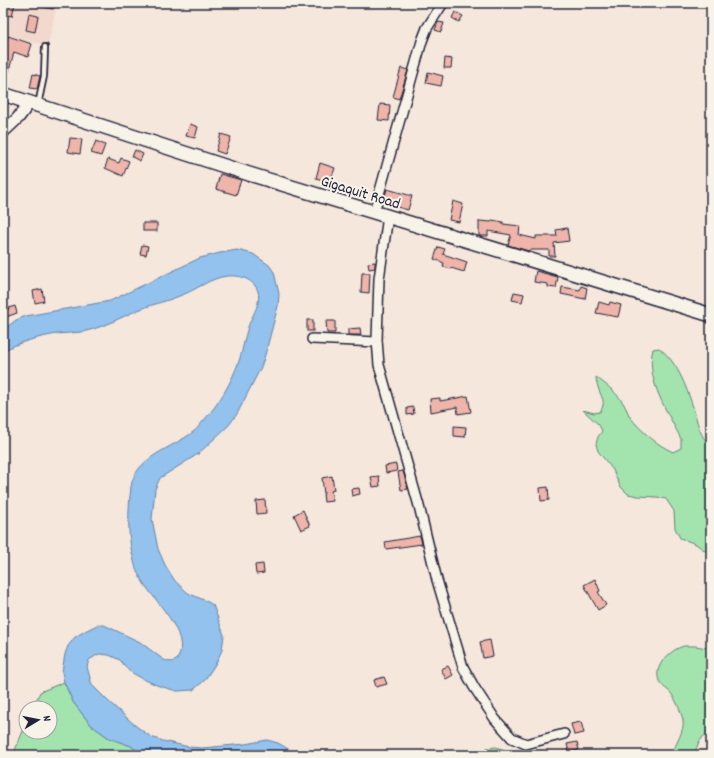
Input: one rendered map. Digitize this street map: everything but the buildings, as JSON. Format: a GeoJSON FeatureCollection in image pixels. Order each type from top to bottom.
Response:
{"type":"FeatureCollection","features":[{"type":"Feature","properties":{"kind":"main road","name":"Gigaquit Road"},"geometry":{"type":"LineString","coordinates":[[3,94],[243,172],[711,315]]}},
{"type":"Feature","properties":{"kind":"street"},"geometry":{"type":"LineString","coordinates":[[374,212],[422,41],[427,28],[443,3]]}},
{"type":"Feature","properties":{"kind":"street"},"geometry":{"type":"LineString","coordinates":[[3,132],[34,103]]}},
{"type":"Feature","properties":{"kind":"street"},"geometry":{"type":"LineString","coordinates":[[388,216],[379,279],[377,342],[381,375],[419,506],[437,580],[463,667],[474,688],[495,719],[512,738],[526,744],[564,734]]}},
{"type":"Feature","properties":{"kind":"street"},"geometry":{"type":"LineString","coordinates":[[312,339],[377,342]]}},
{"type":"Feature","properties":{"kind":"lane"},"geometry":{"type":"LineString","coordinates":[[34,103],[44,76],[45,47]]}},
{"type":"Feature","properties":{"kind":"shaded area"},"geometry":{"type":"Polygon","coordinates":[[[3,3],[57,3],[48,46],[3,34],[3,3]]]}},
{"type":"Feature","properties":{"kind":"green space"},"geometry":{"type":"Polygon","coordinates":[[[659,348],[671,360],[680,374],[701,433],[711,445],[711,555],[696,544],[680,538],[675,528],[674,511],[666,499],[628,494],[620,486],[613,470],[598,451],[596,444],[602,431],[599,425],[583,410],[594,413],[600,412],[602,408],[603,400],[596,377],[616,394],[624,404],[630,417],[650,437],[661,446],[673,452],[681,448],[681,439],[659,396],[652,372],[651,361],[653,349],[659,348]]]}},
{"type":"Feature","properties":{"kind":"green space"},"geometry":{"type":"Polygon","coordinates":[[[684,646],[696,646],[711,649],[711,732],[702,738],[694,755],[672,755],[683,729],[683,720],[680,709],[674,698],[659,681],[658,671],[664,659],[675,650],[684,646]]]}},
{"type":"Feature","properties":{"kind":"green space"},"geometry":{"type":"Polygon","coordinates":[[[64,682],[73,702],[91,725],[109,738],[131,746],[143,755],[52,753],[46,755],[13,755],[19,740],[58,740],[58,700],[36,700],[40,692],[64,682]]]}},
{"type":"Feature","properties":{"kind":"green space"},"geometry":{"type":"Polygon","coordinates":[[[496,747],[505,750],[510,755],[479,755],[487,748],[496,747]]]}},
{"type":"Feature","properties":{"kind":"water"},"geometry":{"type":"Polygon","coordinates":[[[237,250],[253,254],[269,265],[274,272],[279,294],[278,306],[265,355],[261,367],[237,414],[229,425],[198,454],[160,478],[155,489],[152,519],[158,549],[165,565],[175,581],[188,593],[213,605],[224,635],[222,650],[216,663],[204,681],[193,690],[177,691],[159,686],[129,671],[120,660],[109,655],[99,654],[89,660],[87,667],[92,685],[136,726],[151,737],[189,747],[202,748],[245,744],[267,740],[278,743],[290,750],[292,755],[143,755],[131,746],[109,738],[91,725],[73,702],[64,682],[62,672],[65,654],[68,646],[75,637],[97,625],[104,625],[140,642],[164,660],[171,662],[177,660],[180,650],[180,639],[169,617],[145,586],[135,565],[129,533],[129,505],[131,487],[134,477],[147,461],[195,431],[220,399],[229,385],[242,353],[247,331],[258,302],[258,292],[256,287],[250,281],[243,278],[231,276],[221,277],[182,295],[138,310],[97,328],[82,332],[57,334],[36,338],[22,342],[3,351],[3,330],[16,320],[26,316],[110,301],[200,258],[237,250]]]}},
{"type":"Feature","properties":{"kind":"water"},"geometry":{"type":"Polygon","coordinates":[[[62,751],[92,755],[46,755],[62,751]]]}}]}
